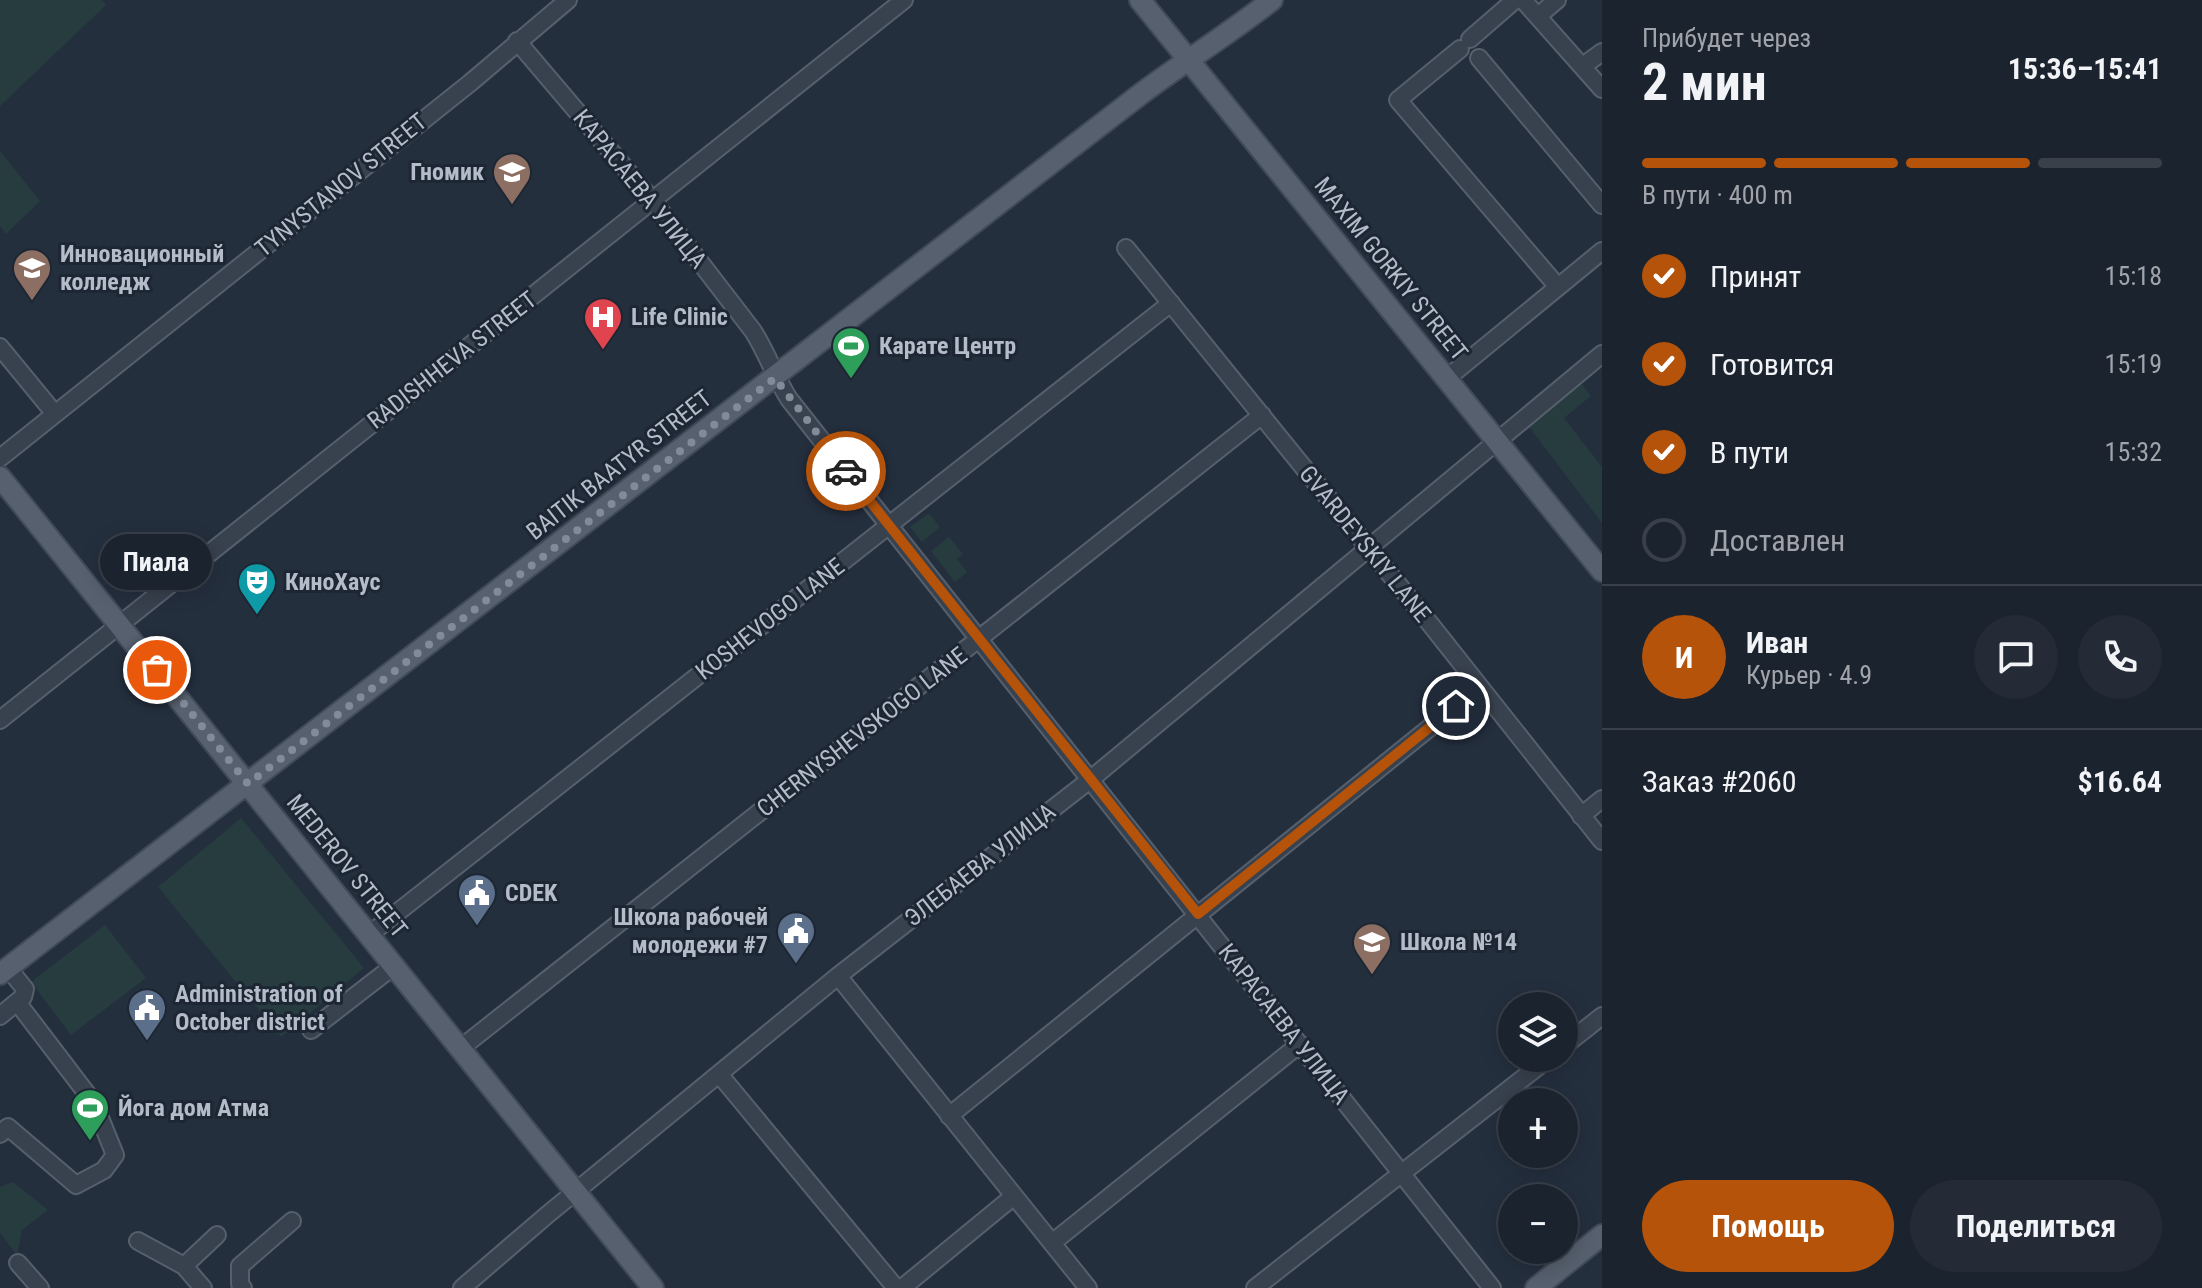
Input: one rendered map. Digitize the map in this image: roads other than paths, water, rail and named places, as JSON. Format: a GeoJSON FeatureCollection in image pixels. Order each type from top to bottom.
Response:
{"type":"FeatureCollection","features":[{"type":"Feature","properties":{"kind":"main road","name":"MAXIM GORKIY STREET"},"geometry":{"type":"LineString","coordinates":[[1140,0],[1602,571]]}},
{"type":"Feature","properties":{"kind":"main road","name":"BAITIK BAATYR STREET"},"geometry":{"type":"LineString","coordinates":[[4,971],[1188,60],[1229,34],[1272,0]]}},
{"type":"Feature","properties":{"kind":"main road","name":"MEDEROV STREET"},"geometry":{"type":"LineString","coordinates":[[0,477],[653,1288]]}},
{"type":"Feature","properties":{"kind":"main road"},"geometry":{"type":"LineString","coordinates":[[1536,1288],[1602,1235]]}},
{"type":"Feature","properties":{"kind":"street","name":"TYNYSTANOV STREET"},"geometry":{"type":"LineString","coordinates":[[0,458],[470,83],[568,0]]}},
{"type":"Feature","properties":{"kind":"street","name":"RADISHHEVA STREET"},"geometry":{"type":"LineString","coordinates":[[0,720],[904,0]]}},
{"type":"Feature","properties":{"kind":"street"},"geometry":{"type":"LineString","coordinates":[[1515,0],[1398,100],[1558,287]]}},
{"type":"Feature","properties":{"kind":"street"},"geometry":{"type":"LineString","coordinates":[[1523,0],[1602,89]]}},
{"type":"Feature","properties":{"kind":"street"},"geometry":{"type":"LineString","coordinates":[[1538,16],[1557,0]]}},
{"type":"Feature","properties":{"kind":"street","name":"КАРАСАЕВА УЛИЦА"},"geometry":{"type":"LineString","coordinates":[[517,41],[653,201],[753,331],[765,350],[775,378],[789,399],[1492,1288]]}},
{"type":"Feature","properties":{"kind":"street"},"geometry":{"type":"LineString","coordinates":[[1583,66],[1602,52]]}},
{"type":"Feature","properties":{"kind":"street"},"geometry":{"type":"LineString","coordinates":[[1479,58],[1602,205]]}},
{"type":"Feature","properties":{"kind":"street","name":"GVARDEYSKIY LANE"},"geometry":{"type":"LineString","coordinates":[[1126,248],[1602,841]]}},
{"type":"Feature","properties":{"kind":"street"},"geometry":{"type":"LineString","coordinates":[[1446,379],[1558,287],[1600,258]]}},
{"type":"Feature","properties":{"kind":"street","name":"KOSHEVOGO LANE"},"geometry":{"type":"LineString","coordinates":[[370,934],[1171,303]]}},
{"type":"Feature","properties":{"kind":"street"},"geometry":{"type":"LineString","coordinates":[[0,347],[55,414]]}},
{"type":"Feature","properties":{"kind":"street","name":"ЭЛЕБАЕВА УЛИЦА"},"geometry":{"type":"LineString","coordinates":[[462,1288],[838,976],[1091,779],[1602,354]]}},
{"type":"Feature","properties":{"kind":"street","name":"CHERNYSHEVSKOGO LANE"},"geometry":{"type":"LineString","coordinates":[[461,1048],[1262,415]]}},
{"type":"Feature","properties":{"kind":"street"},"geometry":{"type":"LineString","coordinates":[[949,1116],[1480,687]]}},
{"type":"Feature","properties":{"kind":"street"},"geometry":{"type":"LineString","coordinates":[[1581,816],[1602,799]]}},
{"type":"Feature","properties":{"kind":"street"},"geometry":{"type":"LineString","coordinates":[[311,1030],[395,965]]}},
{"type":"Feature","properties":{"kind":"street"},"geometry":{"type":"LineString","coordinates":[[0,1016],[23,997],[25,989],[4,971]]}},
{"type":"Feature","properties":{"kind":"street"},"geometry":{"type":"LineString","coordinates":[[838,976],[1088,1288]]}},
{"type":"Feature","properties":{"kind":"street"},"geometry":{"type":"LineString","coordinates":[[0,1134],[8,1127],[76,1185],[104,1170],[115,1155],[94,1103],[17,1002]]}},
{"type":"Feature","properties":{"kind":"street"},"geometry":{"type":"LineString","coordinates":[[1578,1035],[1602,1016]]}},
{"type":"Feature","properties":{"kind":"street"},"geometry":{"type":"LineString","coordinates":[[1052,1243],[1300,1044]]}},
{"type":"Feature","properties":{"kind":"street"},"geometry":{"type":"LineString","coordinates":[[1255,1288],[1531,1072]]}},
{"type":"Feature","properties":{"kind":"street"},"geometry":{"type":"LineString","coordinates":[[719,1074],[899,1288],[1014,1196]]}},
{"type":"Feature","properties":{"kind":"street"},"geometry":{"type":"LineString","coordinates":[[243,1288],[240,1284],[240,1266],[292,1221]]}},
{"type":"Feature","properties":{"kind":"street"},"geometry":{"type":"LineString","coordinates":[[184,1266],[217,1235]]}},
{"type":"Feature","properties":{"kind":"street"},"geometry":{"type":"LineString","coordinates":[[138,1241],[184,1266],[203,1288]]}},
{"type":"Feature","properties":{"kind":"street"},"geometry":{"type":"LineString","coordinates":[[18,1263],[40,1288]]}},
{"type":"Feature","properties":{"kind":"place","name":"Гномик"},"geometry":{"type":"Point","coordinates":[512,206]}},
{"type":"Feature","properties":{"kind":"place","name":"Инновационный колледж"},"geometry":{"type":"Point","coordinates":[32,302]}},
{"type":"Feature","properties":{"kind":"place","name":"Life Clinic"},"geometry":{"type":"Point","coordinates":[603,351]}},
{"type":"Feature","properties":{"kind":"place","name":"Карате Центр"},"geometry":{"type":"Point","coordinates":[851,380]}},
{"type":"Feature","properties":{"kind":"place","name":"КиноХаус"},"geometry":{"type":"Point","coordinates":[257,616]}},
{"type":"Feature","properties":{"kind":"place","name":"Пиала"},"geometry":{"type":"Point","coordinates":[157,670]}},
{"type":"Feature","properties":{"kind":"place","name":"CDEK"},"geometry":{"type":"Point","coordinates":[477,927]}},
{"type":"Feature","properties":{"kind":"place","name":"Школа рабочей молодежи #7"},"geometry":{"type":"Point","coordinates":[796,965]}},
{"type":"Feature","properties":{"kind":"place","name":"Школа №14"},"geometry":{"type":"Point","coordinates":[1372,976]}},
{"type":"Feature","properties":{"kind":"place","name":"Administration of October district"},"geometry":{"type":"Point","coordinates":[147,1042]}},
{"type":"Feature","properties":{"kind":"place","name":"Йога дом Атма"},"geometry":{"type":"Point","coordinates":[90,1142]}}]}
